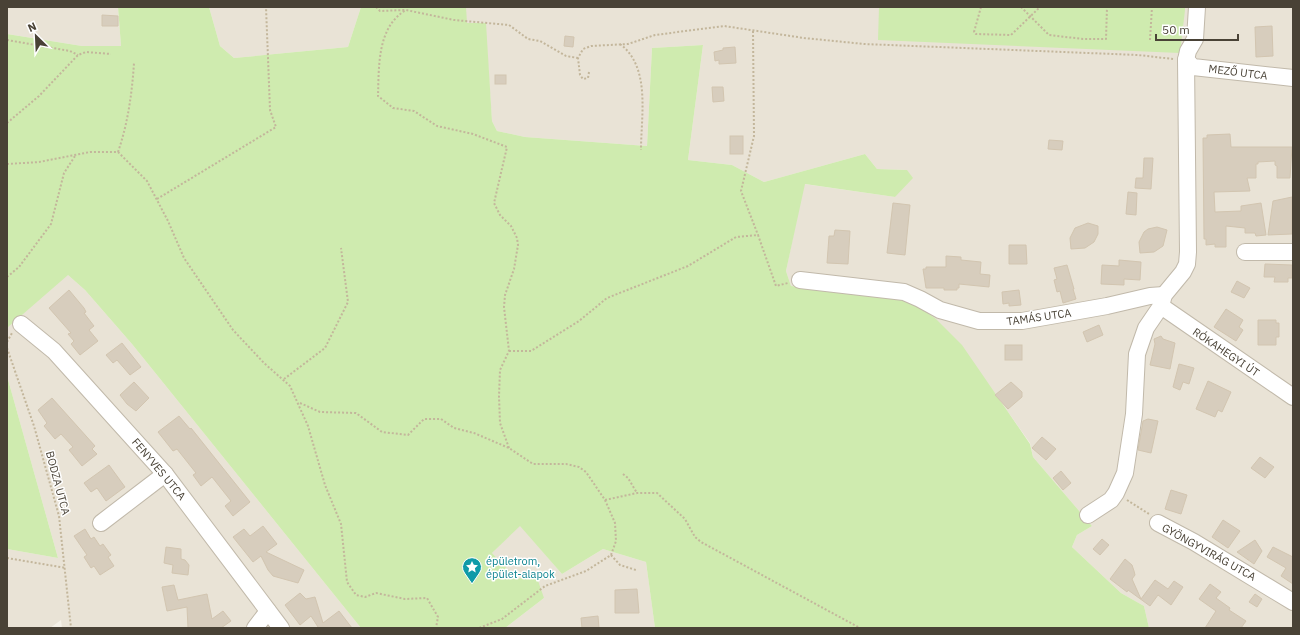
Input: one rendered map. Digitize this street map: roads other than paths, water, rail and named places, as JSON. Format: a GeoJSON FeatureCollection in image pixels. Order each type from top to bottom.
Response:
{"type":"FeatureCollection","features":[{"type":"Feature","properties":{"kind":"street"},"geometry":{"type":"LineString","coordinates":[[1088,515],[1110,500],[1116,493],[1124,473],[1134,414],[1137,354],[1146,328],[1162,300],[1183,272],[1187,264],[1186,60],[1188,51],[1195,39],[1196,7]]}},
{"type":"Feature","properties":{"kind":"street","name":"MEZŐ UTCA"},"geometry":{"type":"LineString","coordinates":[[1186,60],[1193,67],[1293,78]]}},
{"type":"Feature","properties":{"kind":"street"},"geometry":{"type":"LineString","coordinates":[[1246,252],[1293,252]]}},
{"type":"Feature","properties":{"kind":"street","name":"TAMÁS UTCA"},"geometry":{"type":"LineString","coordinates":[[800,280],[904,292],[940,310],[978,321],[1022,321],[1100,307],[1150,296],[1162,300]]}},
{"type":"Feature","properties":{"kind":"street","name":"RÓKAHEGYI ÚT"},"geometry":{"type":"LineString","coordinates":[[1162,300],[1293,397]]}},
{"type":"Feature","properties":{"kind":"street","name":"FENYVES UTCA"},"geometry":{"type":"LineString","coordinates":[[21,324],[54,351],[165,474],[281,628]]}},
{"type":"Feature","properties":{"kind":"street"},"geometry":{"type":"LineString","coordinates":[[101,524],[165,474]]}},
{"type":"Feature","properties":{"kind":"street","name":"GYÖNGYVIRÁG UTCA"},"geometry":{"type":"LineString","coordinates":[[1158,523],[1194,542],[1293,602]]}},
{"type":"Feature","properties":{"kind":"street"},"geometry":{"type":"LineString","coordinates":[[255,628],[268,611]]}},
{"type":"Feature","properties":{"kind":"place","name":"épületrom, épület-alapok"},"geometry":{"type":"Point","coordinates":[472,584]}}]}
